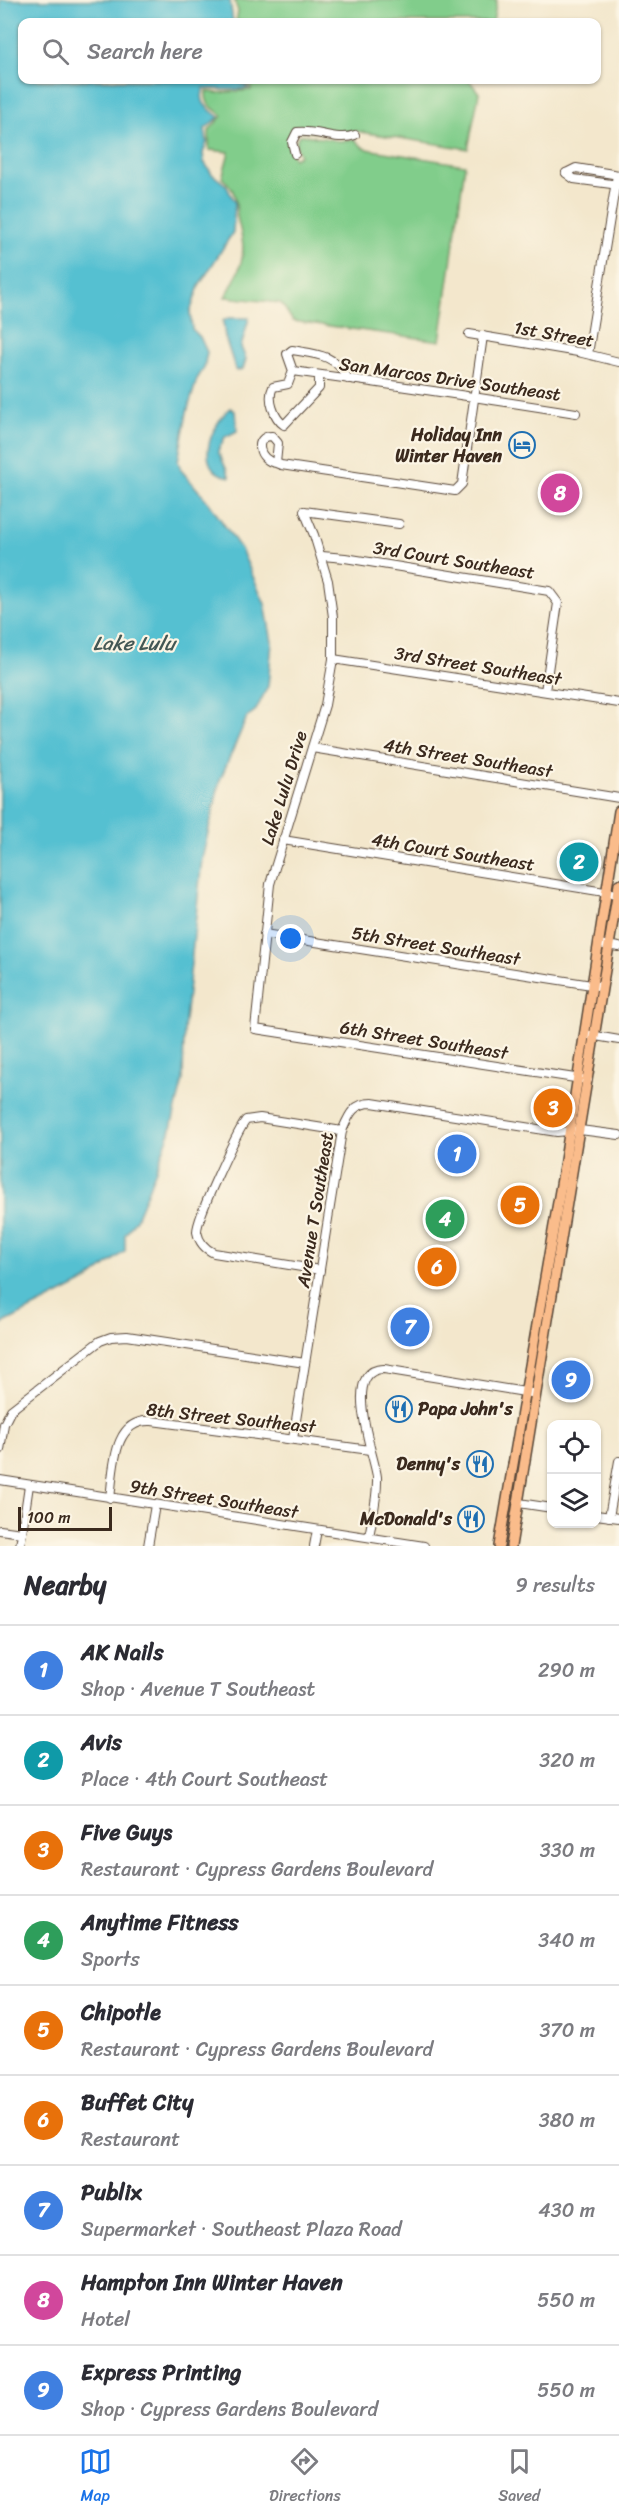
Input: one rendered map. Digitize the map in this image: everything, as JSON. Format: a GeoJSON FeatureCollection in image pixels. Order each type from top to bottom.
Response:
{"type":"FeatureCollection","features":[{"type":"Feature","properties":{"kind":"main road"},"geometry":{"type":"LineString","coordinates":[[499,1546],[570,1131],[619,811]]}},
{"type":"Feature","properties":{"kind":"main road"},"geometry":{"type":"LineString","coordinates":[[511,1546],[603,987],[614,946],[618,889]]}},
{"type":"Feature","properties":{"kind":"main road"},"geometry":{"type":"LineString","coordinates":[[559,1259],[556,1247],[561,1210],[560,1191]]}},
{"type":"Feature","properties":{"kind":"main road"},"geometry":{"type":"LineString","coordinates":[[546,1270],[550,1273],[552,1305]]}},
{"type":"Feature","properties":{"kind":"main road"},"geometry":{"type":"LineString","coordinates":[[512,1469],[518,1477],[517,1500],[519,1503]]}},
{"type":"Feature","properties":{"kind":"street"},"geometry":{"type":"LineString","coordinates":[[295,154],[292,142],[297,132],[307,131],[346,139],[355,135]]}},
{"type":"Feature","properties":{"kind":"street"},"geometry":{"type":"LineString","coordinates":[[588,354],[617,185],[618,175],[576,168],[566,173],[574,179],[617,185]]}},
{"type":"Feature","properties":{"kind":"street","name":"1st Street"},"geometry":{"type":"LineString","coordinates":[[469,334],[588,354],[619,362]]}},
{"type":"Feature","properties":{"kind":"street"},"geometry":{"type":"LineString","coordinates":[[276,463],[455,491],[462,484],[480,336]]}},
{"type":"Feature","properties":{"kind":"street"},"geometry":{"type":"LineString","coordinates":[[293,371],[287,354],[292,350],[328,356],[344,370],[348,379]]}},
{"type":"Feature","properties":{"kind":"street","name":"San Marcos Drive Southeast"},"geometry":{"type":"LineString","coordinates":[[319,375],[319,388],[284,425],[278,421],[273,411],[270,393],[273,387],[288,384],[293,371],[576,413]]}},
{"type":"Feature","properties":{"kind":"street","name":"Lake Lulu Drive"},"geometry":{"type":"LineString","coordinates":[[255,1029],[270,884],[330,687],[333,659],[333,617],[328,581],[322,556],[304,511],[399,524]]}},
{"type":"Feature","properties":{"kind":"street","name":"3rd Court Southeast"},"geometry":{"type":"LineString","coordinates":[[322,556],[549,591],[558,603],[545,692]]}},
{"type":"Feature","properties":{"kind":"street","name":"3rd Street Southeast"},"geometry":{"type":"LineString","coordinates":[[333,659],[619,703]]}},
{"type":"Feature","properties":{"kind":"street","name":"4th Street Southeast"},"geometry":{"type":"LineString","coordinates":[[312,748],[619,798]]}},
{"type":"Feature","properties":{"kind":"street","name":"4th Court Southeast"},"geometry":{"type":"LineString","coordinates":[[283,840],[606,892],[618,889]]}},
{"type":"Feature","properties":{"kind":"street","name":"5th Street Southeast"},"geometry":{"type":"LineString","coordinates":[[264,934],[603,987]]}},
{"type":"Feature","properties":{"kind":"street"},"geometry":{"type":"LineString","coordinates":[[598,944],[614,946]]}},
{"type":"Feature","properties":{"kind":"street","name":"6th Street Southeast"},"geometry":{"type":"LineString","coordinates":[[255,1029],[588,1080]]}},
{"type":"Feature","properties":{"kind":"street"},"geometry":{"type":"LineString","coordinates":[[584,1034],[619,1040]]}},
{"type":"Feature","properties":{"kind":"street","name":"Avenue T Southeast"},"geometry":{"type":"LineString","coordinates":[[293,1439],[342,1131],[350,1112],[367,1103],[557,1132],[580,1130]]}},
{"type":"Feature","properties":{"kind":"street"},"geometry":{"type":"LineString","coordinates":[[320,1270],[214,1253],[201,1244],[197,1228],[246,1120],[260,1118],[342,1131]]}},
{"type":"Feature","properties":{"kind":"street"},"geometry":{"type":"LineString","coordinates":[[580,1130],[619,1135]]}},
{"type":"Feature","properties":{"kind":"street"},"geometry":{"type":"LineString","coordinates":[[0,1450],[4,1424],[11,1410],[79,1356],[100,1341],[111,1337],[127,1336],[305,1364]]}},
{"type":"Feature","properties":{"kind":"street"},"geometry":{"type":"LineString","coordinates":[[369,1538],[377,1484],[362,1412],[366,1379],[378,1369],[537,1394]]}},
{"type":"Feature","properties":{"kind":"street","name":"8th Street Southeast"},"geometry":{"type":"LineString","coordinates":[[110,1498],[118,1443],[126,1429],[138,1422],[152,1421],[205,1430],[370,1450]]}},
{"type":"Feature","properties":{"kind":"street"},"geometry":{"type":"LineString","coordinates":[[609,1517],[619,1461]]}},
{"type":"Feature","properties":{"kind":"street","name":"9th Street Southeast"},"geometry":{"type":"LineString","coordinates":[[0,1480],[424,1546]]}},
{"type":"Feature","properties":{"kind":"street"},"geometry":{"type":"LineString","coordinates":[[20,1546],[29,1485]]}},
{"type":"Feature","properties":{"kind":"street"},"geometry":{"type":"LineString","coordinates":[[519,1503],[547,1507]]}},
{"type":"Feature","properties":{"kind":"street"},"geometry":{"type":"LineString","coordinates":[[148,1546],[155,1505]]}},
{"type":"Feature","properties":{"kind":"street"},"geometry":{"type":"LineString","coordinates":[[601,1516],[619,1518]]}},
{"type":"Feature","properties":{"kind":"street"},"geometry":{"type":"LineString","coordinates":[[0,1530],[22,1533]]}},
{"type":"Feature","properties":{"kind":"street"},"geometry":{"type":"LineString","coordinates":[[314,1546],[317,1530]]}},
{"type":"Feature","properties":{"kind":"green space"},"geometry":{"type":"Polygon","coordinates":[[[234,0],[497,0],[494,18],[237,18],[238,11],[234,0]]]}},
{"type":"Feature","properties":{"kind":"green space"},"geometry":{"type":"Polygon","coordinates":[[[247,84],[472,84],[479,93],[468,149],[355,131],[346,135],[295,130],[289,140],[290,151],[294,158],[300,155],[296,145],[297,138],[299,135],[306,135],[341,141],[354,139],[364,148],[372,150],[465,165],[440,341],[293,321],[281,303],[225,297],[239,269],[243,254],[242,236],[234,195],[230,186],[222,178],[229,152],[209,150],[209,130],[222,116],[208,104],[206,91],[217,93],[251,90],[251,86],[247,84]]]}},
{"type":"Feature","properties":{"kind":"water","name":"Lake Lulu"},"geometry":{"type":"Polygon","coordinates":[[[0,0],[230,0],[232,18],[18,18],[18,84],[242,84],[249,88],[227,90],[204,88],[202,93],[205,105],[219,117],[205,129],[207,142],[203,153],[204,162],[212,174],[226,185],[235,203],[233,232],[199,286],[190,312],[192,329],[200,337],[207,352],[204,368],[197,379],[187,412],[178,461],[181,470],[209,503],[241,549],[265,604],[272,642],[268,686],[256,710],[247,717],[220,780],[202,859],[184,1030],[183,1080],[170,1132],[136,1219],[125,1235],[125,1251],[88,1280],[0,1325],[0,0]]]}},
{"type":"Feature","properties":{"kind":"water"},"geometry":{"type":"Polygon","coordinates":[[[228,318],[249,318],[241,347],[246,359],[243,369],[236,371],[225,337],[223,321],[228,318]]]}},
{"type":"Feature","properties":{"kind":"water"},"geometry":{"type":"Polygon","coordinates":[[[230,408],[235,411],[237,431],[225,437],[218,451],[230,477],[218,473],[211,466],[208,457],[212,436],[230,408]]]}},
{"type":"Feature","properties":{"kind":"place","name":"Holiday Inn Winter Haven"},"geometry":{"type":"Point","coordinates":[522,445]}},
{"type":"Feature","properties":{"kind":"place","name":"Hampton Inn Winter Haven"},"geometry":{"type":"Point","coordinates":[560,493]}},
{"type":"Feature","properties":{"kind":"place","name":"Avis"},"geometry":{"type":"Point","coordinates":[579,862]}},
{"type":"Feature","properties":{"kind":"place","name":"Five Guys"},"geometry":{"type":"Point","coordinates":[553,1108]}},
{"type":"Feature","properties":{"kind":"place","name":"AK Nails"},"geometry":{"type":"Point","coordinates":[457,1154]}},
{"type":"Feature","properties":{"kind":"place","name":"Chipotle"},"geometry":{"type":"Point","coordinates":[520,1205]}},
{"type":"Feature","properties":{"kind":"place","name":"Anytime Fitness"},"geometry":{"type":"Point","coordinates":[445,1219]}},
{"type":"Feature","properties":{"kind":"place","name":"Buffet City"},"geometry":{"type":"Point","coordinates":[437,1267]}},
{"type":"Feature","properties":{"kind":"place","name":"Publix"},"geometry":{"type":"Point","coordinates":[410,1327]}},
{"type":"Feature","properties":{"kind":"place","name":"Express Printing"},"geometry":{"type":"Point","coordinates":[571,1380]}},
{"type":"Feature","properties":{"kind":"place","name":"Papa John's"},"geometry":{"type":"Point","coordinates":[399,1409]}},
{"type":"Feature","properties":{"kind":"place","name":"Denny's"},"geometry":{"type":"Point","coordinates":[480,1464]}},
{"type":"Feature","properties":{"kind":"place","name":"McDonald's"},"geometry":{"type":"Point","coordinates":[471,1519]}}]}
